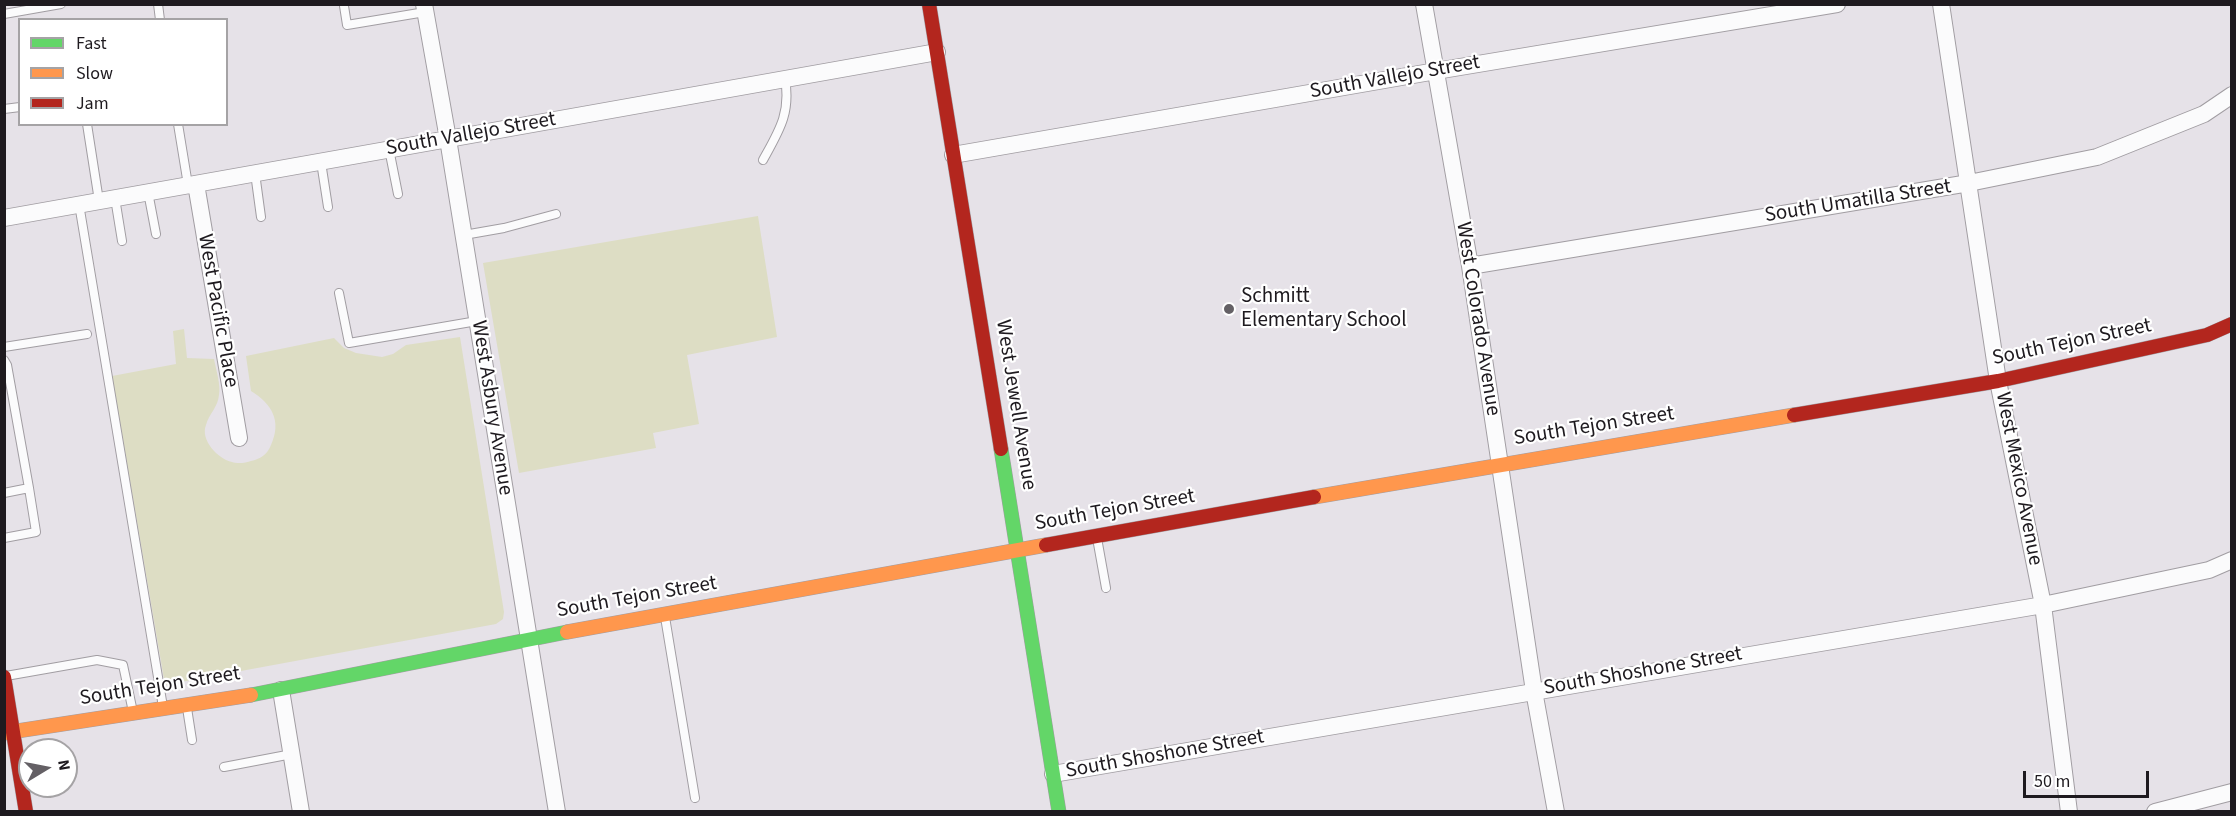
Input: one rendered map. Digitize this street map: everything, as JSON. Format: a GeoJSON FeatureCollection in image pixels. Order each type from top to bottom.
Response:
{"type":"FeatureCollection","features":[{"type":"Feature","properties":{"kind":"street","name":"West Jewell Avenue"},"geometry":{"type":"LineString","coordinates":[[929,4],[1059,812]]}},
{"type":"Feature","properties":{"kind":"street","name":"West Colorado Avenue"},"geometry":{"type":"LineString","coordinates":[[1424,4],[1470,266],[1534,691],[1556,812]]}},
{"type":"Feature","properties":{"kind":"street","name":"South Vallejo Street"},"geometry":{"type":"LineString","coordinates":[[953,155],[1837,4]]}},
{"type":"Feature","properties":{"kind":"street","name":"West Mexico Avenue"},"geometry":{"type":"LineString","coordinates":[[1941,4],[1998,381],[2043,605],[2069,812]]}},
{"type":"Feature","properties":{"kind":"street","name":"West Asbury Avenue"},"geometry":{"type":"LineString","coordinates":[[425,8],[464,235],[556,812]]}},
{"type":"Feature","properties":{"kind":"street","name":"South Vallejo Street"},"geometry":{"type":"LineString","coordinates":[[4,218],[937,52]]}},
{"type":"Feature","properties":{"kind":"street","name":"South Umatilla Street"},"geometry":{"type":"LineString","coordinates":[[1470,266],[1969,183],[2097,157],[2204,114],[2232,95]]}},
{"type":"Feature","properties":{"kind":"street","name":"West Pacific Place"},"geometry":{"type":"LineString","coordinates":[[192,184],[239,438]]}},
{"type":"Feature","properties":{"kind":"street","name":"South Tejon Street"},"geometry":{"type":"LineString","coordinates":[[9,732],[281,690],[529,639],[1017,550],[1500,464],[1998,381],[2207,335],[2232,324]]}},
{"type":"Feature","properties":{"kind":"street","name":"South Shoshone Street"},"geometry":{"type":"LineString","coordinates":[[1053,774],[2043,605],[2209,570],[2232,560]]}},
{"type":"Feature","properties":{"kind":"street"},"geometry":{"type":"LineString","coordinates":[[4,677],[9,732],[27,812]]}},
{"type":"Feature","properties":{"kind":"street"},"geometry":{"type":"LineString","coordinates":[[281,690],[301,812]]}},
{"type":"Feature","properties":{"kind":"street"},"geometry":{"type":"LineString","coordinates":[[2155,812],[2232,792]]}},
{"type":"Feature","properties":{"kind":"lane"},"geometry":{"type":"LineString","coordinates":[[4,14],[61,4]]}},
{"type":"Feature","properties":{"kind":"lane"},"geometry":{"type":"LineString","coordinates":[[344,6],[347,25],[425,8]]}},
{"type":"Feature","properties":{"kind":"lane"},"geometry":{"type":"LineString","coordinates":[[763,160],[783,122],[788,96],[785,79]]}},
{"type":"Feature","properties":{"kind":"lane"},"geometry":{"type":"LineString","coordinates":[[88,126],[107,199],[122,241]]}},
{"type":"Feature","properties":{"kind":"lane"},"geometry":{"type":"LineString","coordinates":[[178,126],[192,184]]}},
{"type":"Feature","properties":{"kind":"lane"},"geometry":{"type":"LineString","coordinates":[[389,149],[398,194]]}},
{"type":"Feature","properties":{"kind":"lane"},"geometry":{"type":"LineString","coordinates":[[321,162],[328,207]]}},
{"type":"Feature","properties":{"kind":"lane"},"geometry":{"type":"LineString","coordinates":[[255,173],[261,217]]}},
{"type":"Feature","properties":{"kind":"lane"},"geometry":{"type":"LineString","coordinates":[[148,192],[156,234]]}},
{"type":"Feature","properties":{"kind":"lane"},"geometry":{"type":"LineString","coordinates":[[79,204],[163,708]]}},
{"type":"Feature","properties":{"kind":"lane"},"geometry":{"type":"LineString","coordinates":[[464,235],[504,228],[556,214]]}},
{"type":"Feature","properties":{"kind":"lane"},"geometry":{"type":"LineString","coordinates":[[339,293],[349,343],[477,321]]}},
{"type":"Feature","properties":{"kind":"lane"},"geometry":{"type":"LineString","coordinates":[[4,348],[87,334]]}},
{"type":"Feature","properties":{"kind":"lane"},"geometry":{"type":"LineString","coordinates":[[4,360],[7,365],[36,532],[4,538]]}},
{"type":"Feature","properties":{"kind":"lane"},"geometry":{"type":"LineString","coordinates":[[4,493],[29,488]]}},
{"type":"Feature","properties":{"kind":"lane"},"geometry":{"type":"LineString","coordinates":[[1096,536],[1106,588]]}},
{"type":"Feature","properties":{"kind":"lane"},"geometry":{"type":"LineString","coordinates":[[664,614],[695,798]]}},
{"type":"Feature","properties":{"kind":"lane"},"geometry":{"type":"LineString","coordinates":[[4,677],[97,660],[123,665],[133,713]]}},
{"type":"Feature","properties":{"kind":"lane"},"geometry":{"type":"LineString","coordinates":[[186,705],[192,740]]}},
{"type":"Feature","properties":{"kind":"lane"},"geometry":{"type":"LineString","coordinates":[[224,767],[292,754]]}},
{"type":"Feature","properties":{"kind":"green space"},"geometry":{"type":"Polygon","coordinates":[[[758,216],[777,337],[687,355],[699,424],[653,433],[656,448],[519,473],[483,263],[758,216]]]}},
{"type":"Feature","properties":{"kind":"green space"},"geometry":{"type":"Polygon","coordinates":[[[184,329],[187,358],[214,359],[218,377],[218,399],[207,421],[205,431],[208,443],[221,457],[239,463],[260,458],[265,454],[271,445],[275,428],[273,414],[269,407],[251,391],[246,356],[334,338],[344,348],[356,353],[382,357],[393,354],[406,345],[460,337],[504,612],[503,619],[496,624],[165,685],[112,376],[176,364],[173,331],[184,329]]]}},
{"type":"Feature","properties":{"kind":"traffic: fast"},"geometry":{"type":"LineString","coordinates":[[1001,449],[1059,812]]}},
{"type":"Feature","properties":{"kind":"traffic: fast"},"geometry":{"type":"LineString","coordinates":[[251,695],[567,632]]}},
{"type":"Feature","properties":{"kind":"traffic: slow"},"geometry":{"type":"LineString","coordinates":[[1314,497],[1794,415]]}},
{"type":"Feature","properties":{"kind":"traffic: slow"},"geometry":{"type":"LineString","coordinates":[[567,632],[1046,545]]}},
{"type":"Feature","properties":{"kind":"traffic: slow"},"geometry":{"type":"LineString","coordinates":[[4,733],[251,695]]}},
{"type":"Feature","properties":{"kind":"traffic: jam"},"geometry":{"type":"LineString","coordinates":[[929,4],[1001,449]]}},
{"type":"Feature","properties":{"kind":"traffic: jam"},"geometry":{"type":"LineString","coordinates":[[1794,415],[1998,381],[2207,335],[2232,324]]}},
{"type":"Feature","properties":{"kind":"traffic: jam"},"geometry":{"type":"LineString","coordinates":[[1046,545],[1314,497]]}},
{"type":"Feature","properties":{"kind":"traffic: jam"},"geometry":{"type":"LineString","coordinates":[[4,677],[26,812]]}},
{"type":"Feature","properties":{"kind":"place","name":"Schmitt Elementary School"},"geometry":{"type":"Point","coordinates":[1229,309]}}]}
